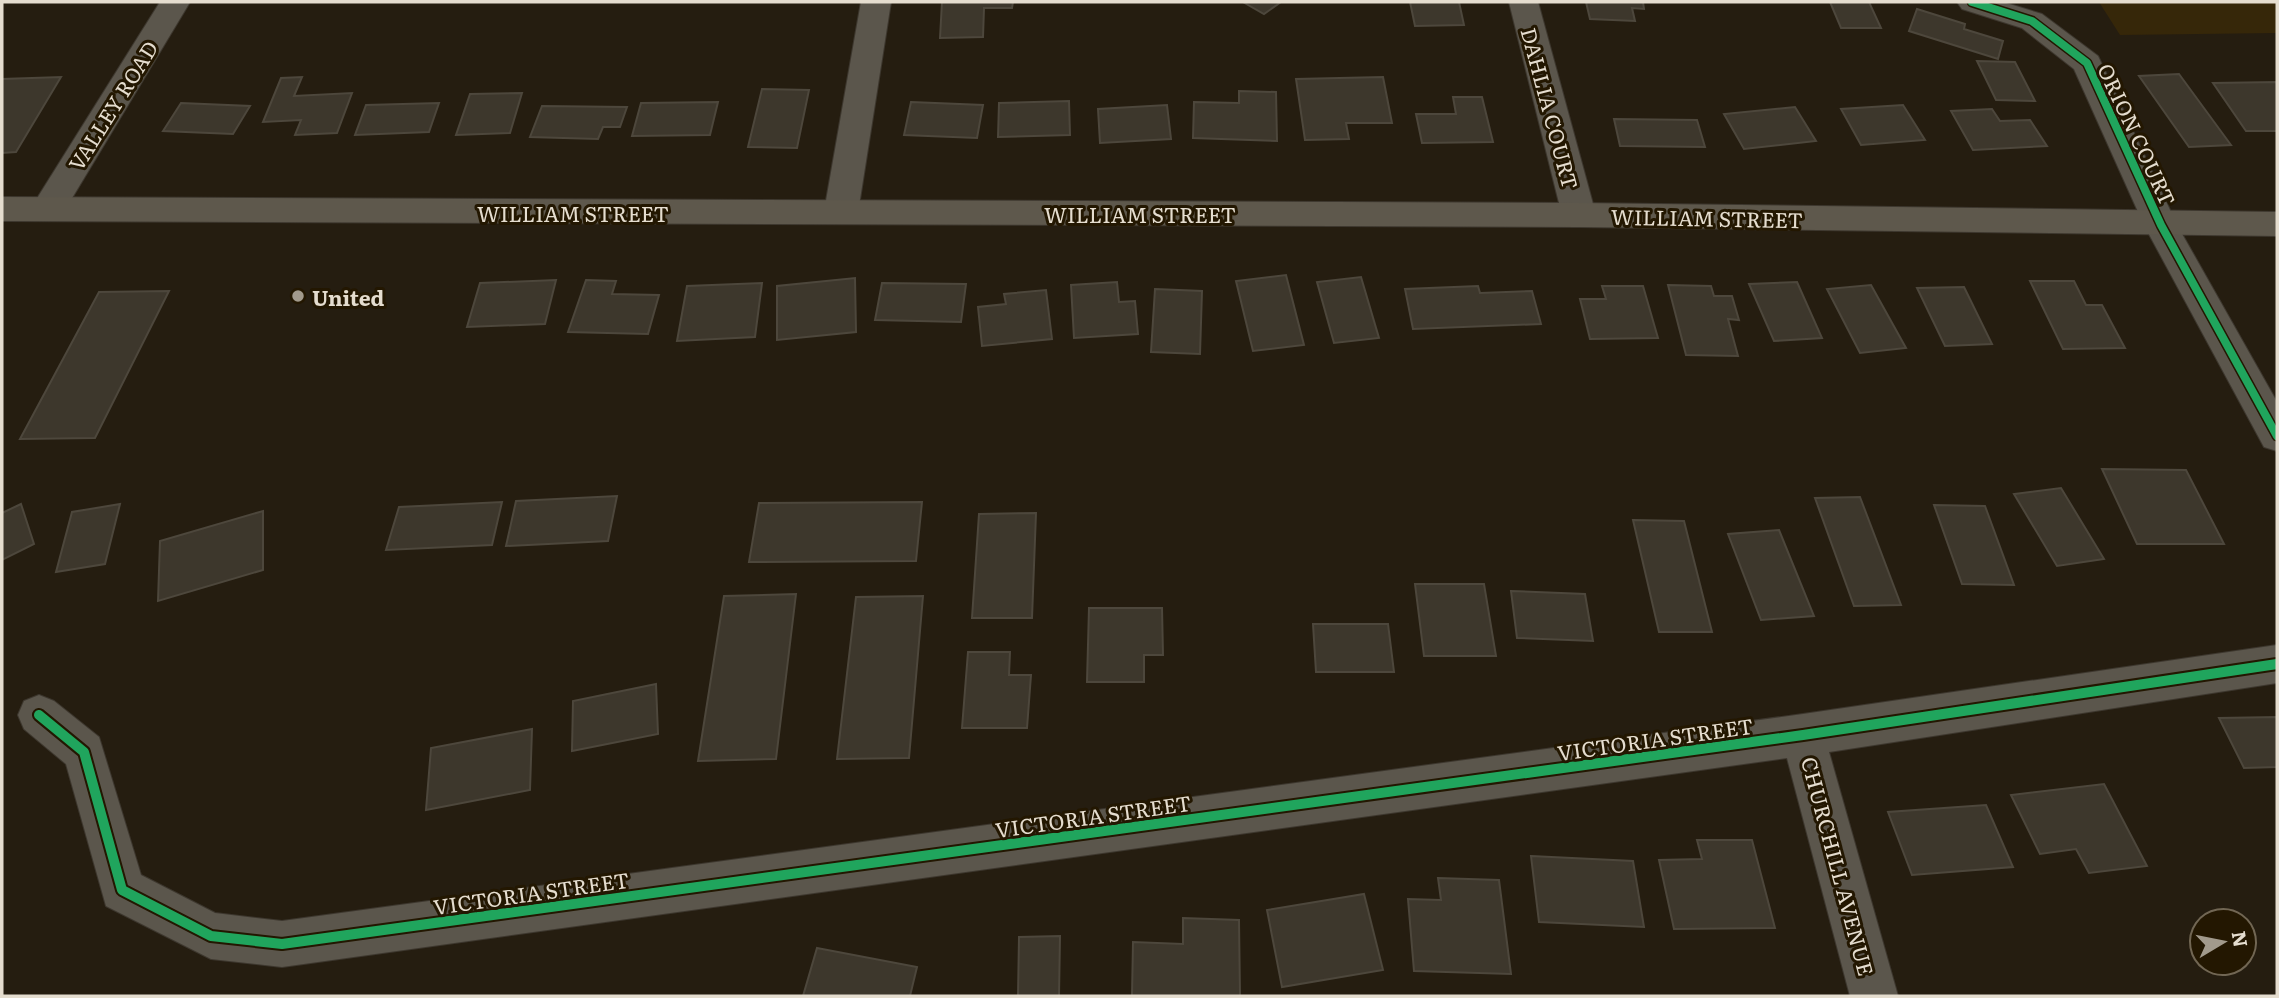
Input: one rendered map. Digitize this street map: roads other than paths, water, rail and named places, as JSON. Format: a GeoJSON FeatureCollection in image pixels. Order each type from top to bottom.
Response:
{"type":"FeatureCollection","features":[{"type":"Feature","properties":{"kind":"main road","name":"WILLIAM STREET"},"geometry":{"type":"LineString","coordinates":[[2,209],[1579,215],[2161,225],[2277,224]]}},
{"type":"Feature","properties":{"kind":"street","name":"VALLEY ROAD"},"geometry":{"type":"LineString","coordinates":[[48,209],[176,2]]}},
{"type":"Feature","properties":{"kind":"street"},"geometry":{"type":"LineString","coordinates":[[841,212],[876,2]]}},
{"type":"Feature","properties":{"kind":"street","name":"DAHLIA COURT"},"geometry":{"type":"LineString","coordinates":[[1523,2],[1579,215]]}},
{"type":"Feature","properties":{"kind":"street","name":"ORION COURT"},"geometry":{"type":"LineString","coordinates":[[1972,2],[2032,21],[2087,63],[2161,225],[2277,436]]}},
{"type":"Feature","properties":{"kind":"street","name":"VICTORIA STREET"},"geometry":{"type":"LineString","coordinates":[[39,715],[84,752],[122,890],[212,936],[282,944],[1804,735],[2277,664]]}},
{"type":"Feature","properties":{"kind":"street","name":"CHURCHILL AVENUE"},"geometry":{"type":"LineString","coordinates":[[1804,735],[1874,996]]}},
{"type":"Feature","properties":{"kind":"place","name":"United"},"geometry":{"type":"Point","coordinates":[298,296]}}]}
